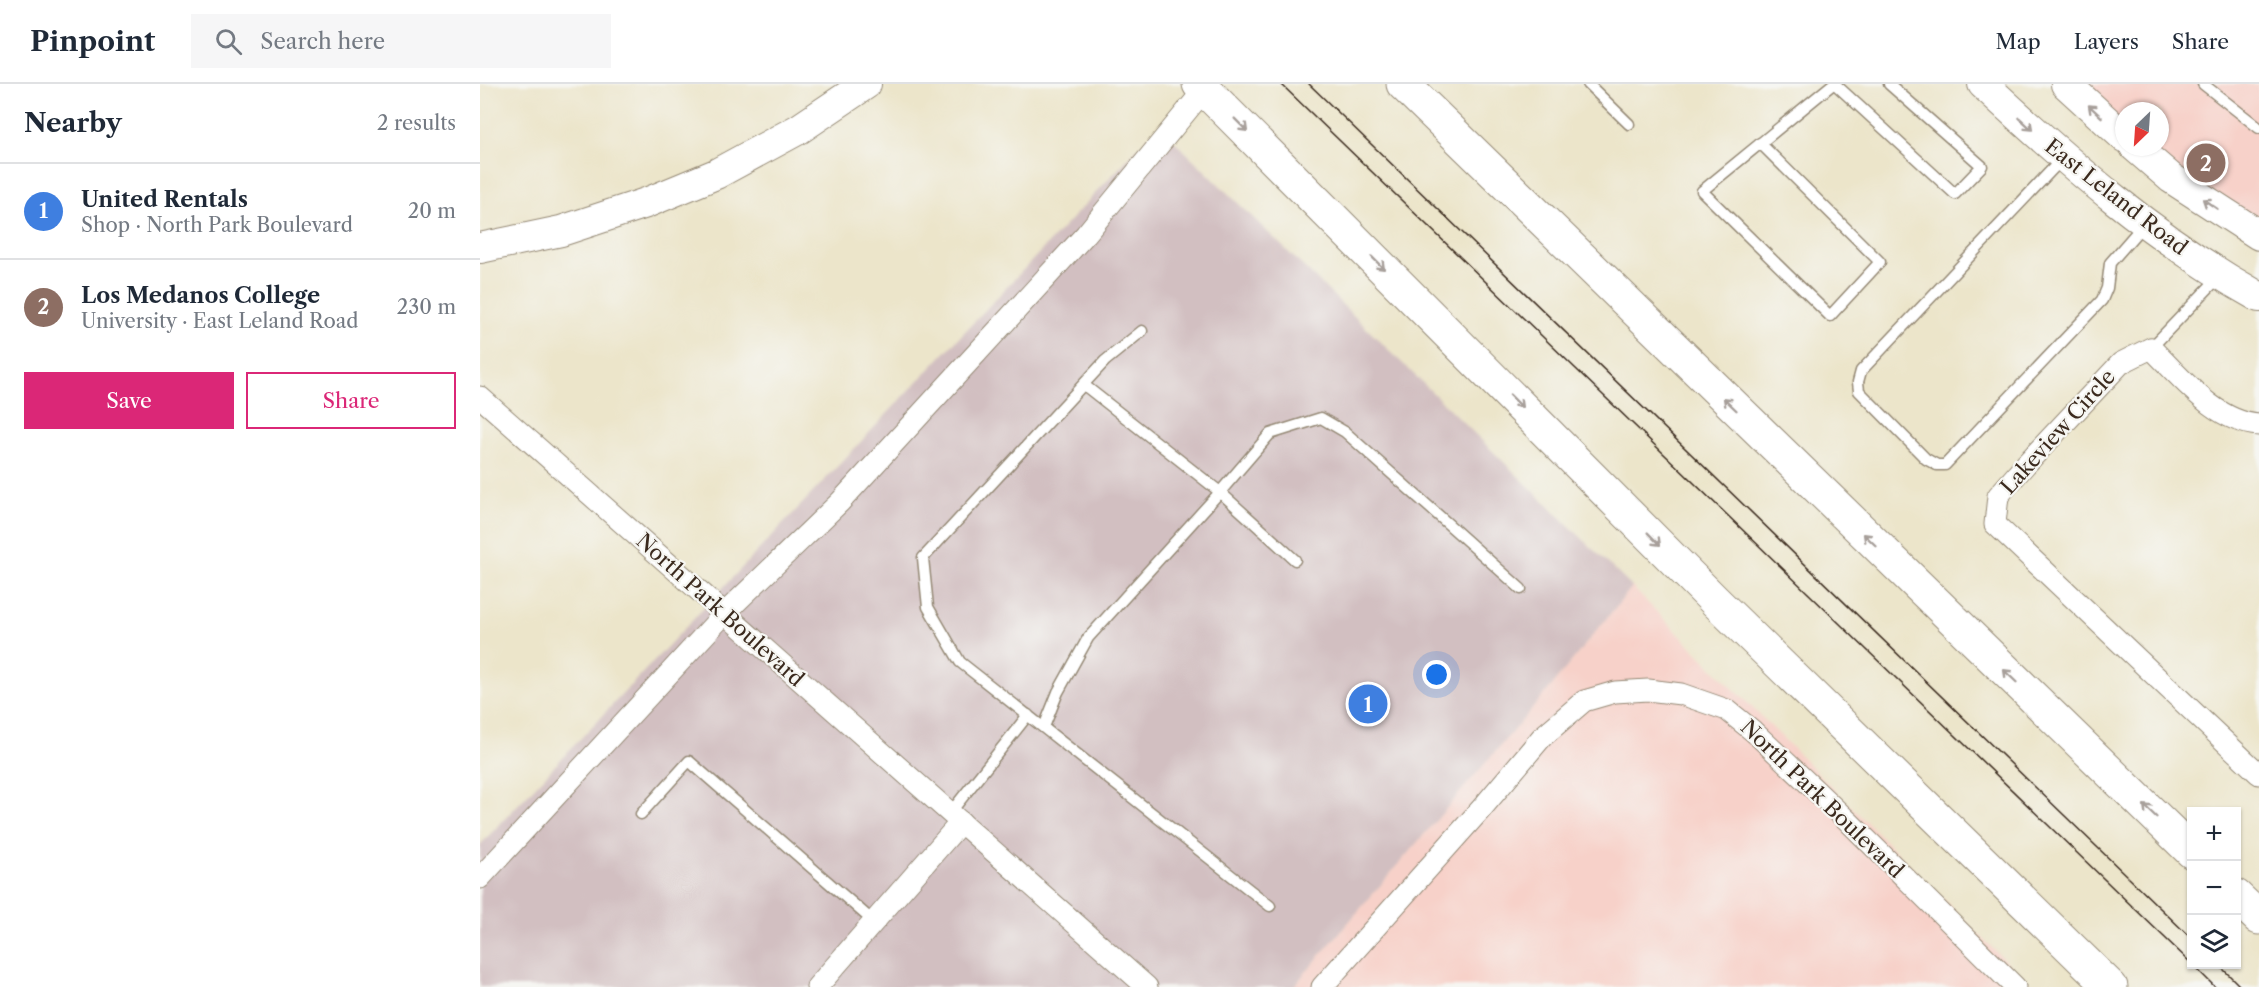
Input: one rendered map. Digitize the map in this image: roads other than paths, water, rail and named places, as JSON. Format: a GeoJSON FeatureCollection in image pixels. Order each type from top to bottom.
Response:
{"type":"FeatureCollection","features":[{"type":"Feature","properties":{"kind":"highway"},"geometry":{"type":"LineString","coordinates":[[1403,84],[2187,847]]}},
{"type":"Feature","properties":{"kind":"highway"},"geometry":{"type":"LineString","coordinates":[[1197,93],[2111,987]]}},
{"type":"Feature","properties":{"kind":"highway"},"geometry":{"type":"LineString","coordinates":[[2241,901],[2259,918]]}},
{"type":"Feature","properties":{"kind":"main road"},"geometry":{"type":"LineString","coordinates":[[480,248],[561,231],[646,203],[716,174],[799,129],[866,84]]}},
{"type":"Feature","properties":{"kind":"main road","name":"East Leland Road"},"geometry":{"type":"LineString","coordinates":[[1983,84],[2063,159],[2145,223],[2220,276],[2259,297]]}},
{"type":"Feature","properties":{"kind":"main road"},"geometry":{"type":"LineString","coordinates":[[2066,84],[2115,129]]}},
{"type":"Feature","properties":{"kind":"main road"},"geometry":{"type":"LineString","coordinates":[[2145,156],[2171,178],[2259,236]]}},
{"type":"Feature","properties":{"kind":"street"},"geometry":{"type":"LineString","coordinates":[[480,878],[724,614],[848,493],[1086,234],[1197,93]]}},
{"type":"Feature","properties":{"kind":"street"},"geometry":{"type":"LineString","coordinates":[[2151,348],[2212,407],[2231,419],[2259,424]]}},
{"type":"Feature","properties":{"kind":"street","name":"Lakeview Circle"},"geometry":{"type":"LineString","coordinates":[[2151,348],[2121,363],[2019,472],[1998,496],[1995,524],[2259,774]]}},
{"type":"Feature","properties":{"kind":"street","name":"North Park Boulevard"},"geometry":{"type":"LineString","coordinates":[[480,397],[1147,987]]}},
{"type":"Feature","properties":{"kind":"street","name":"North Park Boulevard"},"geometry":{"type":"LineString","coordinates":[[1322,987],[1482,808],[1542,737],[1584,701],[1615,692],[1648,690],[1681,694],[1727,710],[1754,731],[2015,987]]}},
{"type":"Feature","properties":{"kind":"street"},"geometry":{"type":"LineString","coordinates":[[817,987],[874,922],[955,818]]}},
{"type":"Feature","properties":{"kind":"lane"},"geometry":{"type":"LineString","coordinates":[[1588,84],[1629,124]]}},
{"type":"Feature","properties":{"kind":"lane"},"geometry":{"type":"LineString","coordinates":[[1760,143],[1880,262],[1830,316],[1702,190],[1760,143],[1834,84],[1955,195],[1982,166],[1889,84]]}},
{"type":"Feature","properties":{"kind":"lane"},"geometry":{"type":"LineString","coordinates":[[2203,84],[2259,128]]}},
{"type":"Feature","properties":{"kind":"lane"},"geometry":{"type":"LineString","coordinates":[[2063,159],[1861,371],[1858,382],[1859,391],[1926,459],[1937,465],[1945,465],[2102,300],[2107,288],[2110,263],[2145,223]]}},
{"type":"Feature","properties":{"kind":"lane"},"geometry":{"type":"LineString","coordinates":[[2151,348],[2220,276]]}},
{"type":"Feature","properties":{"kind":"lane"},"geometry":{"type":"LineString","coordinates":[[1142,331],[1105,361],[923,558],[928,606],[960,662],[1270,906]]}},
{"type":"Feature","properties":{"kind":"lane"},"geometry":{"type":"LineString","coordinates":[[1084,385],[1220,492],[1295,560]]}},
{"type":"Feature","properties":{"kind":"lane"},"geometry":{"type":"LineString","coordinates":[[1044,727],[1058,692],[1088,638],[1170,549],[1270,434],[1322,418],[1345,432],[1521,589]]}},
{"type":"Feature","properties":{"kind":"lane"},"geometry":{"type":"LineString","coordinates":[[955,818],[1028,715]]}},
{"type":"Feature","properties":{"kind":"lane"},"geometry":{"type":"LineString","coordinates":[[641,814],[689,761],[874,922]]}},
{"type":"Feature","properties":{"kind":"tram line"},"geometry":{"type":"LineString","coordinates":[[1281,84],[2187,959]]}},
{"type":"Feature","properties":{"kind":"tram line"},"geometry":{"type":"LineString","coordinates":[[1309,84],[2187,934]]}},
{"type":"Feature","properties":{"kind":"tram line"},"geometry":{"type":"LineString","coordinates":[[2197,969],[2215,987]]}},
{"type":"Feature","properties":{"kind":"tram line"},"geometry":{"type":"LineString","coordinates":[[2223,969],[2241,987]]}},
{"type":"Feature","properties":{"kind":"place","name":"Los Medanos College"},"geometry":{"type":"Point","coordinates":[2206,163]}},
{"type":"Feature","properties":{"kind":"place","name":"United Rentals"},"geometry":{"type":"Point","coordinates":[1368,704]}}]}
